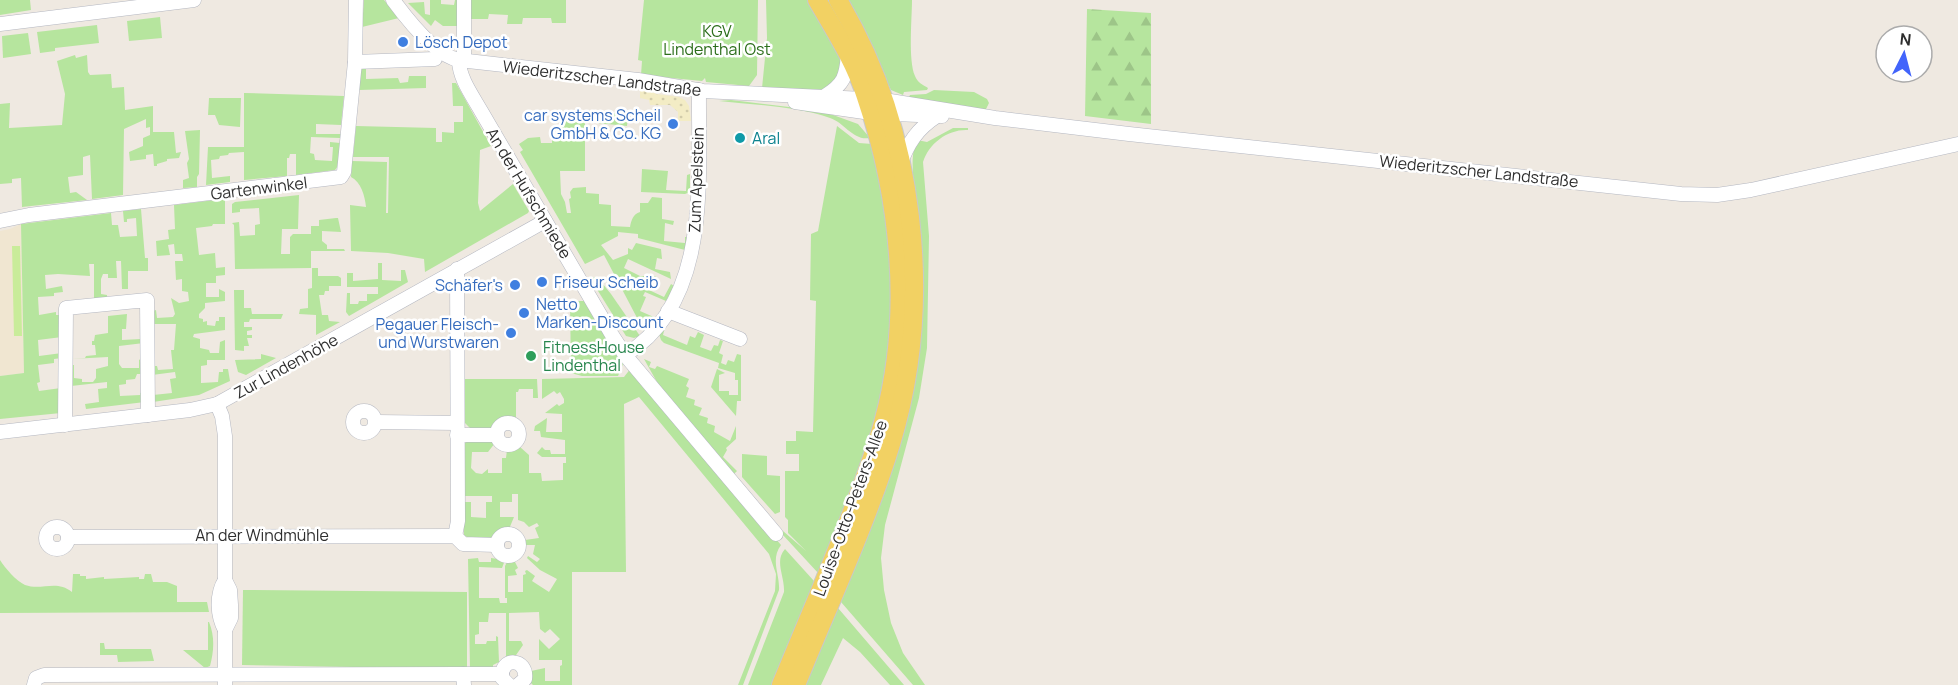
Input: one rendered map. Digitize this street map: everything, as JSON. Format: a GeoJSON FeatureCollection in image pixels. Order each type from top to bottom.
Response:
{"type":"FeatureCollection","features":[{"type":"Feature","properties":{"kind":"main road"},"geometry":{"type":"LineString","coordinates":[[817,0],[877,106]]}},
{"type":"Feature","properties":{"kind":"main road"},"geometry":{"type":"LineString","coordinates":[[838,0],[854,27],[877,106]]}},
{"type":"Feature","properties":{"kind":"main road","name":"Louise-Otto-Peters-Allee"},"geometry":{"type":"LineString","coordinates":[[781,685],[869,507],[892,442],[908,370],[915,304],[911,224],[900,165],[877,106]]}},
{"type":"Feature","properties":{"kind":"main road","name":"Louise-Otto-Peters-Allee"},"geometry":{"type":"LineString","coordinates":[[796,685],[879,439],[890,393],[900,327],[900,275],[877,106]]}},
{"type":"Feature","properties":{"kind":"street"},"geometry":{"type":"LineString","coordinates":[[0,24],[194,0]]}},
{"type":"Feature","properties":{"kind":"street","name":"Gartenwinkel"},"geometry":{"type":"LineString","coordinates":[[0,221],[29,215],[338,178],[344,172],[355,62],[356,0]]}},
{"type":"Feature","properties":{"kind":"street"},"geometry":{"type":"LineString","coordinates":[[393,0],[442,54],[462,60]]}},
{"type":"Feature","properties":{"kind":"street","name":"An der Hufschmiede"},"geometry":{"type":"LineString","coordinates":[[464,0],[460,70],[545,221],[625,355],[777,534]]}},
{"type":"Feature","properties":{"kind":"street"},"geometry":{"type":"LineString","coordinates":[[825,96],[841,84],[847,68],[848,55]]}},
{"type":"Feature","properties":{"kind":"street"},"geometry":{"type":"LineString","coordinates":[[355,62],[435,59]]}},
{"type":"Feature","properties":{"kind":"street","name":"Wiederitzscher Landstraße"},"geometry":{"type":"LineString","coordinates":[[462,60],[638,80],[732,97],[877,106],[996,118],[1681,194],[1717,195],[1751,190],[1958,144]]}},
{"type":"Feature","properties":{"kind":"street","name":"Wiederitzscher Landstraße"},"geometry":{"type":"LineString","coordinates":[[704,91],[825,96],[937,116],[996,118]]}},
{"type":"Feature","properties":{"kind":"street","name":"Zum Apelstein"},"geometry":{"type":"LineString","coordinates":[[625,355],[649,338],[668,311],[687,268],[695,233],[704,91]]}},
{"type":"Feature","properties":{"kind":"street"},"geometry":{"type":"LineString","coordinates":[[900,165],[914,136],[923,125],[937,116]]}},
{"type":"Feature","properties":{"kind":"street","name":"Zur Lindenhöhe"},"geometry":{"type":"LineString","coordinates":[[0,432],[190,410],[217,404],[545,221]]}},
{"type":"Feature","properties":{"kind":"street"},"geometry":{"type":"LineString","coordinates":[[455,536],[458,521],[457,269]]}},
{"type":"Feature","properties":{"kind":"street"},"geometry":{"type":"LineString","coordinates":[[65,425],[66,308],[147,300],[148,415]]}},
{"type":"Feature","properties":{"kind":"street"},"geometry":{"type":"LineString","coordinates":[[668,311],[740,339]]}},
{"type":"Feature","properties":{"kind":"street"},"geometry":{"type":"LineString","coordinates":[[217,404],[222,416],[225,436],[225,580],[230,590],[231,605],[231,618],[225,630],[225,679]]}},
{"type":"Feature","properties":{"kind":"street"},"geometry":{"type":"LineString","coordinates":[[376,422],[496,435]]}},
{"type":"Feature","properties":{"kind":"street","name":"An der Windmühle"},"geometry":{"type":"LineString","coordinates":[[68,537],[455,536],[463,544],[497,545]]}},
{"type":"Feature","properties":{"kind":"street"},"geometry":{"type":"LineString","coordinates":[[34,685],[36,678],[44,675],[225,679],[505,680],[507,664],[514,662],[521,665],[525,675],[518,685]]}},
{"type":"Feature","properties":{"kind":"shaded area"},"geometry":{"type":"Polygon","coordinates":[[[21,224],[24,373],[0,376],[0,231],[21,224]]]}},
{"type":"Feature","properties":{"kind":"green space"},"geometry":{"type":"Polygon","coordinates":[[[0,0],[30,0],[31,10],[0,15],[0,0]]]}},
{"type":"Feature","properties":{"kind":"green space"},"geometry":{"type":"Polygon","coordinates":[[[364,0],[384,0],[399,18],[362,27],[364,0]]]}},
{"type":"Feature","properties":{"kind":"green space"},"geometry":{"type":"Polygon","coordinates":[[[430,0],[441,0],[441,4],[454,5],[455,0],[460,0],[460,26],[443,26],[435,20],[431,26],[408,3],[424,2],[425,14],[430,15],[430,0]]]}},
{"type":"Feature","properties":{"kind":"green space"},"geometry":{"type":"Polygon","coordinates":[[[469,0],[566,0],[566,23],[552,23],[551,18],[523,18],[522,24],[507,24],[508,15],[489,14],[488,19],[469,19],[469,0]]]}},
{"type":"Feature","properties":{"kind":"green space","name":"KGV Lindenthal Ost"},"geometry":{"type":"Polygon","coordinates":[[[644,0],[758,0],[757,75],[749,86],[706,82],[705,78],[702,81],[641,75],[642,61],[638,60],[644,0]]]}},
{"type":"Feature","properties":{"kind":"green space"},"geometry":{"type":"Polygon","coordinates":[[[766,0],[811,0],[842,56],[842,74],[826,90],[762,88],[767,38],[766,0]]]}},
{"type":"Feature","properties":{"kind":"green space"},"geometry":{"type":"Polygon","coordinates":[[[846,0],[912,0],[913,69],[917,80],[928,88],[927,90],[904,92],[903,95],[891,90],[846,0]]]}},
{"type":"Feature","properties":{"kind":"green space"},"geometry":{"type":"Polygon","coordinates":[[[1087,9],[1151,13],[1151,124],[1085,116],[1087,9]]]}},
{"type":"Feature","properties":{"kind":"green space"},"geometry":{"type":"Polygon","coordinates":[[[160,17],[162,38],[129,41],[127,21],[160,17]]]}},
{"type":"Feature","properties":{"kind":"green space"},"geometry":{"type":"Polygon","coordinates":[[[97,25],[99,43],[55,48],[55,51],[40,53],[37,32],[97,25]]]}},
{"type":"Feature","properties":{"kind":"green space"},"geometry":{"type":"Polygon","coordinates":[[[28,33],[31,54],[3,58],[2,36],[28,33]]]}},
{"type":"Feature","properties":{"kind":"green space"},"geometry":{"type":"Polygon","coordinates":[[[75,55],[76,58],[87,55],[90,75],[111,74],[112,88],[124,87],[125,110],[153,106],[153,132],[174,132],[176,153],[181,152],[179,158],[167,159],[157,166],[154,166],[153,154],[146,155],[146,159],[130,161],[129,152],[143,146],[143,138],[150,135],[150,127],[146,128],[146,119],[124,129],[123,195],[92,199],[90,155],[83,157],[83,175],[68,177],[70,193],[76,192],[87,200],[22,207],[21,178],[12,179],[12,183],[0,184],[0,104],[10,103],[9,128],[62,125],[65,94],[57,61],[75,55]]]}},
{"type":"Feature","properties":{"kind":"green space"},"geometry":{"type":"Polygon","coordinates":[[[362,69],[366,69],[366,79],[398,78],[400,83],[408,82],[409,76],[426,76],[426,88],[359,90],[362,69]]]}},
{"type":"Feature","properties":{"kind":"green space"},"geometry":{"type":"Polygon","coordinates":[[[452,83],[456,83],[491,146],[480,150],[478,203],[480,211],[513,184],[529,211],[528,213],[425,272],[424,259],[388,253],[351,251],[350,205],[366,207],[362,190],[351,177],[352,161],[387,162],[386,213],[388,213],[389,157],[353,157],[356,126],[436,128],[436,142],[442,142],[442,132],[454,133],[454,122],[463,122],[463,106],[453,106],[452,83]]]}},
{"type":"Feature","properties":{"kind":"green space"},"geometry":{"type":"Polygon","coordinates":[[[934,90],[974,92],[987,99],[989,103],[983,110],[909,97],[934,90]]]}},
{"type":"Feature","properties":{"kind":"green space"},"geometry":{"type":"Polygon","coordinates":[[[244,93],[344,96],[341,125],[316,124],[316,134],[341,134],[340,138],[311,137],[310,153],[314,154],[315,160],[332,161],[333,147],[330,147],[330,142],[340,143],[338,166],[335,170],[296,175],[296,154],[290,154],[287,158],[287,176],[244,180],[244,152],[229,153],[220,156],[219,159],[211,160],[212,178],[230,176],[230,182],[206,185],[208,147],[244,147],[244,93]]]}},
{"type":"Feature","properties":{"kind":"green space"},"geometry":{"type":"Polygon","coordinates":[[[209,98],[241,98],[240,127],[219,125],[215,115],[208,115],[209,98]]]}},
{"type":"Feature","properties":{"kind":"green space"},"geometry":{"type":"Polygon","coordinates":[[[731,100],[822,111],[858,124],[870,138],[859,137],[835,120],[817,114],[775,106],[719,101],[731,100]]]}},
{"type":"Feature","properties":{"kind":"green space"},"geometry":{"type":"Polygon","coordinates":[[[589,110],[628,115],[627,126],[587,122],[589,110]]]}},
{"type":"Feature","properties":{"kind":"green space"},"geometry":{"type":"Polygon","coordinates":[[[569,114],[569,120],[585,122],[585,171],[560,171],[561,194],[567,213],[571,213],[569,199],[573,188],[586,187],[586,193],[599,194],[599,204],[611,205],[611,226],[630,227],[634,216],[640,212],[640,203],[648,203],[652,197],[662,198],[662,219],[674,221],[673,225],[665,223],[664,241],[685,243],[685,237],[688,237],[685,250],[638,238],[638,234],[618,232],[618,236],[601,245],[613,260],[628,254],[628,248],[632,250],[636,243],[661,249],[662,259],[657,258],[655,269],[670,272],[671,279],[628,259],[624,268],[640,276],[656,276],[649,290],[664,297],[671,284],[674,286],[666,301],[645,292],[643,296],[646,297],[640,311],[656,318],[645,333],[604,255],[585,264],[520,152],[523,150],[519,144],[528,138],[540,137],[541,143],[552,143],[552,135],[556,135],[557,130],[552,130],[552,126],[562,126],[562,115],[569,114]]]}},
{"type":"Feature","properties":{"kind":"green space"},"geometry":{"type":"Polygon","coordinates":[[[837,126],[859,143],[872,144],[878,164],[896,304],[879,420],[819,574],[782,534],[783,531],[806,551],[788,533],[788,520],[785,517],[785,471],[799,471],[799,454],[786,454],[786,441],[796,441],[796,431],[813,432],[816,301],[810,300],[811,234],[818,231],[837,126]]]}},
{"type":"Feature","properties":{"kind":"green space"},"geometry":{"type":"Polygon","coordinates":[[[953,128],[968,128],[968,130],[953,132],[940,138],[930,149],[923,162],[929,236],[927,348],[919,398],[885,525],[881,558],[884,590],[891,623],[903,653],[925,685],[913,685],[841,602],[846,589],[919,224],[913,181],[914,148],[917,140],[927,142],[953,128]]]}},
{"type":"Feature","properties":{"kind":"green space"},"geometry":{"type":"Polygon","coordinates":[[[200,130],[197,187],[183,188],[183,180],[189,178],[185,131],[200,130]]]}},
{"type":"Feature","properties":{"kind":"green space"},"geometry":{"type":"Polygon","coordinates":[[[642,169],[668,171],[666,190],[686,191],[687,175],[690,174],[690,192],[685,194],[641,192],[642,169]]]}},
{"type":"Feature","properties":{"kind":"green space"},"geometry":{"type":"Polygon","coordinates":[[[299,195],[298,229],[282,229],[281,254],[290,254],[290,237],[293,234],[311,234],[311,226],[319,226],[319,220],[336,218],[338,218],[341,232],[322,231],[322,241],[327,245],[327,249],[344,249],[345,251],[311,251],[311,268],[235,269],[234,225],[232,223],[239,222],[240,236],[255,235],[255,225],[260,224],[259,208],[240,209],[240,212],[232,213],[232,204],[299,195]]]}},
{"type":"Feature","properties":{"kind":"green space"},"geometry":{"type":"Polygon","coordinates":[[[225,200],[225,224],[196,228],[199,255],[215,253],[216,268],[225,267],[225,275],[216,276],[216,283],[206,283],[206,297],[219,297],[219,289],[225,292],[225,301],[205,303],[205,308],[199,314],[199,318],[203,319],[203,322],[207,321],[207,325],[215,326],[219,317],[225,317],[225,330],[194,334],[193,337],[200,339],[200,348],[209,350],[210,353],[219,353],[220,342],[225,340],[225,360],[207,360],[207,365],[201,366],[201,383],[218,382],[219,372],[223,372],[223,369],[228,369],[230,381],[199,395],[153,402],[153,395],[172,393],[170,379],[176,378],[175,372],[152,375],[152,366],[157,366],[158,370],[173,369],[171,350],[174,350],[176,324],[154,324],[153,311],[156,310],[157,318],[173,317],[175,314],[171,298],[179,303],[189,301],[188,292],[182,291],[182,279],[176,280],[175,261],[183,261],[182,254],[175,254],[174,244],[168,245],[170,255],[157,256],[156,241],[169,239],[168,230],[175,229],[174,205],[225,200]]]}},
{"type":"Feature","properties":{"kind":"green space"},"geometry":{"type":"Polygon","coordinates":[[[141,209],[148,271],[128,271],[128,289],[122,289],[121,261],[116,261],[117,278],[108,278],[108,274],[103,274],[101,279],[101,294],[107,295],[107,298],[94,301],[94,264],[89,264],[90,276],[45,275],[46,289],[62,286],[63,292],[54,293],[54,296],[38,297],[39,315],[56,312],[56,315],[61,315],[62,337],[38,340],[39,356],[62,353],[62,358],[54,359],[54,363],[38,365],[40,382],[37,383],[39,391],[61,388],[61,413],[0,419],[0,376],[24,373],[21,224],[111,213],[112,225],[118,225],[120,237],[137,236],[136,218],[127,219],[127,222],[124,222],[123,211],[141,209]]]}},
{"type":"Feature","properties":{"kind":"green space"},"geometry":{"type":"Polygon","coordinates":[[[12,246],[20,246],[22,336],[14,336],[12,246]]]}},
{"type":"Feature","properties":{"kind":"green space"},"geometry":{"type":"Polygon","coordinates":[[[378,263],[382,263],[382,280],[401,281],[401,270],[405,270],[408,282],[349,316],[346,312],[347,293],[350,293],[350,304],[358,304],[359,301],[367,301],[367,294],[378,294],[378,287],[347,287],[347,273],[353,273],[353,281],[378,279],[378,263]]]}},
{"type":"Feature","properties":{"kind":"green space"},"geometry":{"type":"Polygon","coordinates":[[[312,268],[318,268],[318,276],[341,278],[341,286],[329,286],[329,291],[325,291],[324,295],[319,295],[322,315],[328,315],[329,321],[340,322],[316,335],[316,315],[299,314],[300,309],[308,308],[308,289],[312,288],[312,268]]]}},
{"type":"Feature","properties":{"kind":"green space"},"geometry":{"type":"Polygon","coordinates":[[[597,277],[640,336],[634,338],[626,336],[590,278],[597,277]]]}},
{"type":"Feature","properties":{"kind":"green space"},"geometry":{"type":"Polygon","coordinates":[[[234,290],[244,290],[244,308],[251,308],[252,314],[283,314],[281,319],[250,319],[249,322],[244,322],[244,327],[252,327],[252,330],[247,331],[247,335],[252,335],[252,338],[247,338],[249,346],[244,346],[244,351],[235,350],[234,290]]]}},
{"type":"Feature","properties":{"kind":"green space"},"geometry":{"type":"Polygon","coordinates":[[[570,301],[588,301],[624,362],[618,376],[582,376],[571,373],[570,301]]]}},
{"type":"Feature","properties":{"kind":"green space"},"geometry":{"type":"Polygon","coordinates":[[[127,314],[126,329],[122,329],[122,340],[141,339],[144,343],[119,346],[119,364],[122,368],[139,368],[139,360],[142,358],[144,374],[137,374],[135,379],[126,380],[126,384],[119,385],[120,396],[140,395],[144,392],[145,402],[86,409],[85,404],[99,402],[98,389],[107,388],[107,382],[71,386],[71,365],[74,365],[74,378],[82,379],[82,382],[93,382],[96,378],[96,369],[108,366],[108,357],[71,359],[96,355],[92,341],[95,335],[108,333],[108,316],[127,314]]]}},
{"type":"Feature","properties":{"kind":"green space"},"geometry":{"type":"Polygon","coordinates":[[[665,327],[663,335],[687,345],[690,336],[695,338],[698,332],[704,335],[700,347],[711,351],[714,345],[718,346],[720,340],[723,341],[719,353],[723,355],[721,363],[726,365],[728,360],[734,362],[737,354],[741,355],[741,401],[737,401],[736,416],[711,387],[717,369],[725,373],[719,375],[719,391],[729,391],[729,395],[738,395],[738,380],[735,380],[735,373],[718,368],[719,363],[664,343],[659,334],[665,327]]]}},
{"type":"Feature","properties":{"kind":"green space"},"geometry":{"type":"Polygon","coordinates":[[[261,354],[276,358],[246,375],[238,372],[235,360],[261,359],[261,354]]]}},
{"type":"Feature","properties":{"kind":"green space"},"geometry":{"type":"Polygon","coordinates":[[[644,359],[651,362],[649,367],[655,369],[657,366],[689,379],[686,386],[689,388],[686,397],[695,400],[694,405],[702,408],[699,415],[708,418],[707,423],[715,426],[714,432],[730,441],[736,426],[736,439],[726,448],[723,457],[737,471],[733,475],[656,385],[657,382],[644,359]]]}},
{"type":"Feature","properties":{"kind":"green space"},"geometry":{"type":"Polygon","coordinates":[[[631,368],[781,545],[776,556],[779,590],[743,685],[738,685],[775,591],[776,574],[769,554],[639,397],[624,404],[626,572],[572,572],[572,685],[533,685],[530,682],[531,671],[545,668],[545,681],[560,681],[562,660],[539,660],[539,639],[549,649],[560,639],[550,629],[545,633],[540,629],[539,612],[509,613],[509,641],[521,641],[523,645],[514,658],[506,661],[506,613],[489,613],[488,622],[479,622],[479,634],[475,635],[475,644],[496,641],[496,636],[498,637],[499,662],[493,665],[493,669],[470,669],[468,559],[478,558],[479,562],[491,562],[491,558],[505,560],[502,568],[479,567],[479,598],[499,598],[500,603],[507,603],[505,566],[508,560],[514,560],[518,568],[515,570],[517,575],[508,576],[508,592],[523,592],[523,575],[527,570],[535,576],[532,581],[549,592],[557,579],[540,570],[527,558],[528,556],[537,562],[540,559],[533,554],[535,545],[526,545],[525,540],[539,538],[535,528],[539,526],[537,523],[529,527],[518,520],[518,494],[512,494],[512,502],[500,502],[500,517],[514,517],[509,529],[487,540],[473,539],[464,535],[464,502],[471,502],[471,517],[486,518],[486,502],[492,502],[492,496],[464,496],[465,443],[480,440],[495,443],[488,452],[472,452],[471,468],[476,473],[482,474],[488,469],[488,473],[502,473],[502,458],[506,458],[507,450],[520,447],[529,455],[529,473],[541,473],[542,481],[563,480],[563,463],[566,463],[566,457],[542,457],[537,453],[542,447],[550,450],[551,454],[565,454],[565,440],[541,437],[540,431],[534,431],[535,426],[547,418],[546,432],[562,432],[562,414],[545,413],[557,404],[559,406],[564,403],[564,399],[560,392],[557,394],[554,391],[542,399],[542,379],[624,377],[631,368]]]}},
{"type":"Feature","properties":{"kind":"green space"},"geometry":{"type":"Polygon","coordinates":[[[465,379],[537,379],[538,398],[533,398],[533,389],[519,389],[516,392],[516,418],[502,420],[491,429],[471,429],[465,423],[465,379]]]}},
{"type":"Feature","properties":{"kind":"green space"},"geometry":{"type":"Polygon","coordinates":[[[742,454],[767,456],[767,475],[780,476],[780,512],[775,514],[742,477],[742,454]]]}},
{"type":"Feature","properties":{"kind":"green space"},"geometry":{"type":"Polygon","coordinates":[[[785,549],[814,581],[775,685],[748,685],[784,592],[780,559],[785,549]]]}},
{"type":"Feature","properties":{"kind":"green space"},"geometry":{"type":"Polygon","coordinates":[[[0,560],[18,581],[25,585],[60,586],[72,592],[73,574],[86,576],[86,579],[139,577],[139,579],[144,579],[145,574],[151,574],[153,582],[167,582],[177,586],[177,602],[207,602],[209,612],[0,613],[0,560]]]}},
{"type":"Feature","properties":{"kind":"green space"},"geometry":{"type":"Polygon","coordinates":[[[243,590],[467,592],[467,669],[242,665],[243,590]]]}},
{"type":"Feature","properties":{"kind":"green space"},"geometry":{"type":"Polygon","coordinates":[[[838,608],[904,685],[890,685],[860,652],[843,638],[821,685],[803,685],[838,608]]]}},
{"type":"Feature","properties":{"kind":"green space"},"geometry":{"type":"Polygon","coordinates":[[[208,622],[212,633],[213,649],[210,666],[205,668],[183,650],[208,650],[208,622]]]}},
{"type":"Feature","properties":{"kind":"green space"},"geometry":{"type":"Polygon","coordinates":[[[100,643],[104,643],[105,649],[151,649],[154,661],[118,662],[117,655],[100,655],[100,643]]]}},
{"type":"Feature","properties":{"kind":"sand"},"geometry":{"type":"Polygon","coordinates":[[[640,88],[685,100],[689,106],[691,121],[678,121],[678,112],[670,105],[650,105],[649,100],[640,98],[640,88]]]}},
{"type":"Feature","properties":{"kind":"place","name":"Lösch Depot"},"geometry":{"type":"Point","coordinates":[403,42]}},
{"type":"Feature","properties":{"kind":"place","name":"car systems Scheil GmbH & Co. KG"},"geometry":{"type":"Point","coordinates":[673,124]}},
{"type":"Feature","properties":{"kind":"place","name":"Aral"},"geometry":{"type":"Point","coordinates":[740,138]}},
{"type":"Feature","properties":{"kind":"place","name":"Friseur Scheib"},"geometry":{"type":"Point","coordinates":[542,282]}},
{"type":"Feature","properties":{"kind":"place","name":"Schäfer's"},"geometry":{"type":"Point","coordinates":[515,285]}},
{"type":"Feature","properties":{"kind":"place","name":"Netto Marken-Discount"},"geometry":{"type":"Point","coordinates":[524,313]}},
{"type":"Feature","properties":{"kind":"place","name":"Pegauer Fleisch- und Wurstwaren"},"geometry":{"type":"Point","coordinates":[511,333]}},
{"type":"Feature","properties":{"kind":"place","name":"FitnessHouse Lindenthal"},"geometry":{"type":"Point","coordinates":[531,356]}}]}
